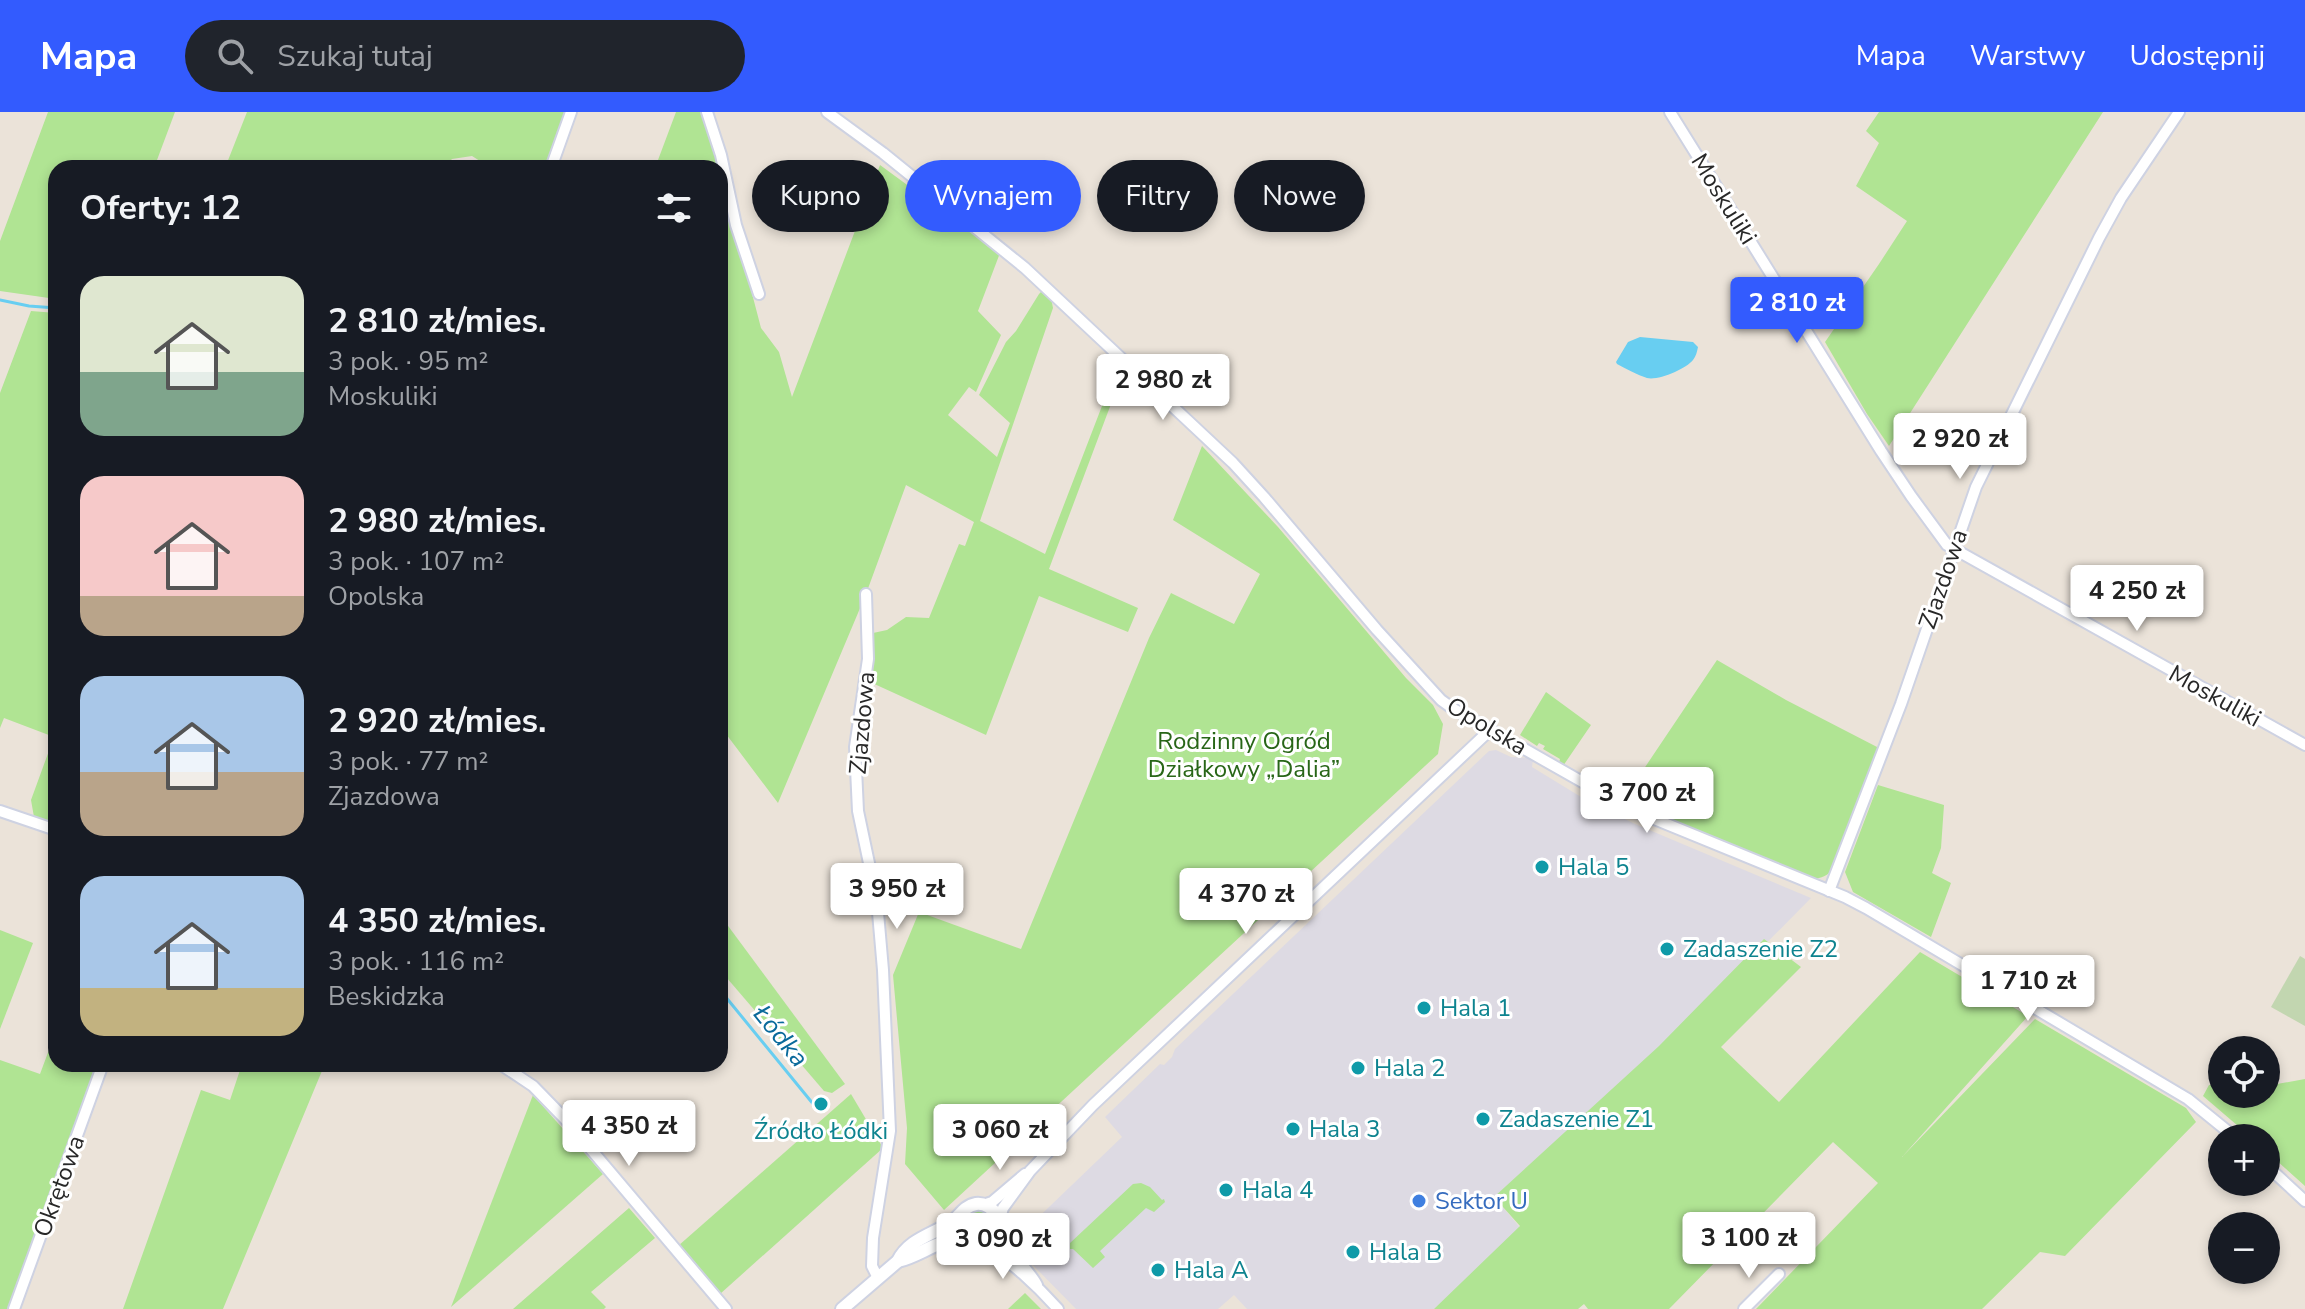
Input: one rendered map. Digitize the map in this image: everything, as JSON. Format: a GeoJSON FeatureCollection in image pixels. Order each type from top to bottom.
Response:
{"type":"FeatureCollection","features":[{"type":"Feature","properties":{"kind":"street"},"geometry":{"type":"LineString","coordinates":[[554,160],[571,112]]}},
{"type":"Feature","properties":{"kind":"street"},"geometry":{"type":"LineString","coordinates":[[707,112],[722,160]]}},
{"type":"Feature","properties":{"kind":"street","name":"Opolska"},"geometry":{"type":"LineString","coordinates":[[827,112],[883,153],[1025,268],[1233,463],[1441,700],[1638,813],[1866,908],[2188,1099],[2219,1124]]}},
{"type":"Feature","properties":{"kind":"street","name":"Moskuliki"},"geometry":{"type":"LineString","coordinates":[[1670,112],[1886,459],[1938,534],[1953,550],[2305,745]]}},
{"type":"Feature","properties":{"kind":"street","name":"Zjazdowa"},"geometry":{"type":"LineString","coordinates":[[1829,891],[1893,724],[1982,474],[2099,238],[2121,198],[2179,112]]}},
{"type":"Feature","properties":{"kind":"street"},"geometry":{"type":"LineString","coordinates":[[728,188],[736,225],[759,294]]}},
{"type":"Feature","properties":{"kind":"street","name":"Zjazdowa"},"geometry":{"type":"LineString","coordinates":[[866,594],[868,659],[855,747],[858,811],[877,901],[890,1131],[873,1238],[872,1263],[878,1278]]}},
{"type":"Feature","properties":{"kind":"street"},"geometry":{"type":"LineString","coordinates":[[983,1246],[995,1238],[1003,1208],[1030,1171],[1114,1084],[1490,730]]}},
{"type":"Feature","properties":{"kind":"street"},"geometry":{"type":"LineString","coordinates":[[0,811],[48,827]]}},
{"type":"Feature","properties":{"kind":"street","name":"Okrętowa"},"geometry":{"type":"LineString","coordinates":[[14,1309],[100,1072]]}},
{"type":"Feature","properties":{"kind":"street"},"geometry":{"type":"LineString","coordinates":[[512,1072],[533,1086],[567,1121],[726,1309]]}},
{"type":"Feature","properties":{"kind":"street"},"geometry":{"type":"LineString","coordinates":[[898,1261],[903,1251],[913,1243],[959,1216],[969,1206],[992,1202],[1030,1171]]}},
{"type":"Feature","properties":{"kind":"street"},"geometry":{"type":"LineString","coordinates":[[2280,1178],[2305,1201]]}},
{"type":"Feature","properties":{"kind":"street"},"geometry":{"type":"LineString","coordinates":[[983,1205],[991,1209],[1003,1241],[1031,1273],[1038,1287]]}},
{"type":"Feature","properties":{"kind":"street"},"geometry":{"type":"LineString","coordinates":[[959,1216],[958,1230],[962,1239],[969,1245],[994,1251],[1038,1287],[1058,1309]]}},
{"type":"Feature","properties":{"kind":"street"},"geometry":{"type":"LineString","coordinates":[[842,1309],[898,1261],[945,1241],[962,1239]]}},
{"type":"Feature","properties":{"kind":"street"},"geometry":{"type":"LineString","coordinates":[[1744,1309],[1779,1274]]}},
{"type":"Feature","properties":{"kind":"shaded area"},"geometry":{"type":"Polygon","coordinates":[[[1496,750],[1511,757],[1531,758],[1532,767],[1586,800],[1635,824],[1811,898],[1641,1070],[1501,1205],[1522,1230],[1434,1309],[1247,1309],[1234,1295],[1218,1309],[1076,1309],[1024,1256],[1023,1232],[1122,1137],[1105,1117],[1160,1064],[1164,1065],[1175,1049],[1489,751],[1496,750]]]}},
{"type":"Feature","properties":{"kind":"green space"},"geometry":{"type":"Polygon","coordinates":[[[48,112],[175,112],[157,160],[48,160],[48,298],[0,291],[0,241],[48,112]]]}},
{"type":"Feature","properties":{"kind":"green space"},"geometry":{"type":"Polygon","coordinates":[[[247,112],[567,112],[550,160],[478,160],[472,156],[451,160],[228,160],[247,112]]]}},
{"type":"Feature","properties":{"kind":"green space"},"geometry":{"type":"Polygon","coordinates":[[[676,112],[701,112],[717,160],[658,160],[676,112]]]}},
{"type":"Feature","properties":{"kind":"green space"},"geometry":{"type":"Polygon","coordinates":[[[1879,112],[2103,112],[1889,446],[1825,342],[1907,221],[1856,186],[1879,143],[1866,131],[1879,112]]]}},
{"type":"Feature","properties":{"kind":"green space"},"geometry":{"type":"Polygon","coordinates":[[[889,172],[905,183],[905,232],[971,232],[1000,253],[978,311],[1001,335],[976,392],[969,387],[948,415],[997,457],[1010,423],[979,395],[1006,342],[1039,294],[1043,290],[1051,298],[1053,308],[980,521],[1045,554],[1117,367],[1123,372],[1049,569],[1138,608],[1128,632],[1039,596],[986,735],[870,682],[873,633],[887,630],[906,617],[929,618],[959,544],[965,546],[974,522],[906,485],[866,594],[778,803],[728,737],[728,202],[761,328],[779,352],[792,397],[855,232],[889,232],[889,172]]]}},
{"type":"Feature","properties":{"kind":"green space"},"geometry":{"type":"Polygon","coordinates":[[[31,311],[48,312],[48,735],[4,718],[0,728],[0,393],[31,311]]]}},
{"type":"Feature","properties":{"kind":"green space","name":"Rodzinny Ogród Działkowy „Dalia”"},"geometry":{"type":"Polygon","coordinates":[[[1202,446],[1278,527],[1406,678],[1433,705],[1443,724],[1438,754],[944,1210],[905,1164],[907,1128],[893,975],[919,912],[1021,949],[1149,638],[1171,593],[1234,624],[1260,574],[1173,520],[1202,446]]]}},
{"type":"Feature","properties":{"kind":"green space"},"geometry":{"type":"Polygon","coordinates":[[[1717,660],[1879,748],[1836,864],[1825,876],[1814,879],[1623,800],[1717,660]]]}},
{"type":"Feature","properties":{"kind":"green space"},"geometry":{"type":"Polygon","coordinates":[[[1546,692],[1591,725],[1563,766],[1559,763],[1560,759],[1543,749],[1545,746],[1539,743],[1537,746],[1520,735],[1546,692]]]}},
{"type":"Feature","properties":{"kind":"green space"},"geometry":{"type":"Polygon","coordinates":[[[48,753],[48,820],[34,817],[31,800],[48,753]]]}},
{"type":"Feature","properties":{"kind":"green space"},"geometry":{"type":"Polygon","coordinates":[[[1878,785],[1944,805],[1941,848],[1932,873],[1951,883],[1931,937],[1853,892],[1845,872],[1878,785]]]}},
{"type":"Feature","properties":{"kind":"green space"},"geometry":{"type":"Polygon","coordinates":[[[728,926],[845,1084],[832,1093],[824,1091],[728,979],[728,926]]]}},
{"type":"Feature","properties":{"kind":"green space"},"geometry":{"type":"Polygon","coordinates":[[[0,930],[33,943],[0,1029],[0,930]]]}},
{"type":"Feature","properties":{"kind":"green space"},"geometry":{"type":"Polygon","coordinates":[[[1764,939],[1801,967],[1721,1047],[1779,1102],[1920,952],[2028,1016],[1902,1157],[2035,1019],[2186,1108],[2196,1122],[2065,1256],[2040,1252],[1982,1309],[1756,1309],[1878,1183],[1833,1142],[1669,1309],[1588,1309],[1584,1304],[1578,1309],[1434,1309],[1520,1226],[1494,1197],[1659,1046],[1764,939]]]}},
{"type":"Feature","properties":{"kind":"green space"},"geometry":{"type":"Polygon","coordinates":[[[2300,956],[2305,959],[2305,1026],[2271,1007],[2300,956]]]}},
{"type":"Feature","properties":{"kind":"green space"},"geometry":{"type":"Polygon","coordinates":[[[48,1052],[48,1072],[98,1072],[11,1309],[0,1309],[0,1060],[40,1074],[48,1052]]]}},
{"type":"Feature","properties":{"kind":"green space"},"geometry":{"type":"Polygon","coordinates":[[[239,1072],[322,1072],[223,1309],[123,1309],[201,1090],[230,1100],[239,1072]]]}},
{"type":"Feature","properties":{"kind":"green space"},"geometry":{"type":"Polygon","coordinates":[[[2305,1079],[2305,1186],[2280,1164],[2280,1124],[2236,1124],[2217,1108],[2280,1108],[2280,1083],[2305,1079]]]}},
{"type":"Feature","properties":{"kind":"green space"},"geometry":{"type":"Polygon","coordinates":[[[851,1094],[883,1148],[720,1294],[678,1246],[851,1094]]]}},
{"type":"Feature","properties":{"kind":"green space"},"geometry":{"type":"Polygon","coordinates":[[[533,1095],[603,1174],[451,1307],[533,1095]]]}},
{"type":"Feature","properties":{"kind":"green space"},"geometry":{"type":"Polygon","coordinates":[[[1133,1184],[1150,1187],[1165,1202],[1154,1212],[1146,1208],[1100,1251],[1105,1257],[1093,1268],[1070,1249],[1070,1243],[1133,1184]]]}},
{"type":"Feature","properties":{"kind":"green space"},"geometry":{"type":"Polygon","coordinates":[[[629,1208],[655,1238],[591,1292],[606,1307],[604,1309],[513,1309],[629,1208]]]}},
{"type":"Feature","properties":{"kind":"green space"},"geometry":{"type":"Polygon","coordinates":[[[978,1211],[988,1215],[992,1225],[988,1235],[978,1239],[968,1235],[964,1225],[968,1215],[978,1211]]]}},
{"type":"Feature","properties":{"kind":"green space"},"geometry":{"type":"Polygon","coordinates":[[[1025,1293],[1041,1309],[1008,1309],[1025,1293]]]}},
{"type":"Feature","properties":{"kind":"water"},"geometry":{"type":"Polygon","coordinates":[[[1825,308],[1836,318],[1829,328],[1816,317],[1817,311],[1825,308]]]}},
{"type":"Feature","properties":{"kind":"water"},"geometry":{"type":"Polygon","coordinates":[[[1640,337],[1693,342],[1698,347],[1694,358],[1684,367],[1665,376],[1647,378],[1616,362],[1628,342],[1640,337]]]}},
{"type":"Feature","properties":{"kind":"waterway","name":"Łódka"},"geometry":{"type":"LineString","coordinates":[[0,300],[48,307]]}},
{"type":"Feature","properties":{"kind":"waterway","name":"Łódka"},"geometry":{"type":"LineString","coordinates":[[728,1000],[814,1105]]}},
{"type":"Feature","properties":{"kind":"place","name":"Hala 5"},"geometry":{"type":"Point","coordinates":[1542,867]}},
{"type":"Feature","properties":{"kind":"place","name":"Zadaszenie Z2"},"geometry":{"type":"Point","coordinates":[1667,949]}},
{"type":"Feature","properties":{"kind":"place","name":"Hala 1"},"geometry":{"type":"Point","coordinates":[1424,1008]}},
{"type":"Feature","properties":{"kind":"place","name":"Hala 2"},"geometry":{"type":"Point","coordinates":[1358,1068]}},
{"type":"Feature","properties":{"kind":"place","name":"Źródło Łódki"},"geometry":{"type":"Point","coordinates":[821,1104]}},
{"type":"Feature","properties":{"kind":"place","name":"Zadaszenie Z1"},"geometry":{"type":"Point","coordinates":[1483,1119]}},
{"type":"Feature","properties":{"kind":"place","name":"Hala 3"},"geometry":{"type":"Point","coordinates":[1293,1129]}},
{"type":"Feature","properties":{"kind":"place","name":"Hala 4"},"geometry":{"type":"Point","coordinates":[1226,1190]}},
{"type":"Feature","properties":{"kind":"place","name":"Sektor U"},"geometry":{"type":"Point","coordinates":[1419,1201]}},
{"type":"Feature","properties":{"kind":"place","name":"Hala B"},"geometry":{"type":"Point","coordinates":[1353,1252]}},
{"type":"Feature","properties":{"kind":"place","name":"Hala A"},"geometry":{"type":"Point","coordinates":[1158,1270]}}]}
